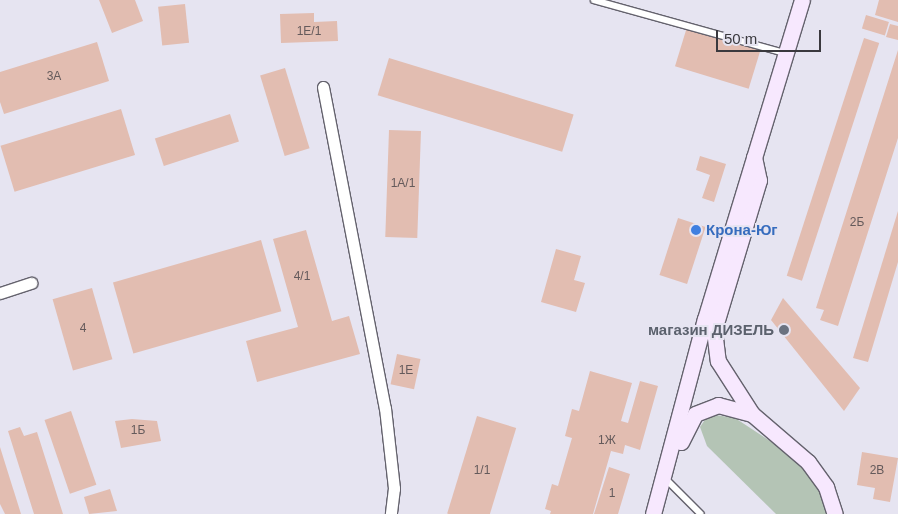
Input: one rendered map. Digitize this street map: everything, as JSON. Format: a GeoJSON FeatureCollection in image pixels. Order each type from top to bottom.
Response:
{"type":"FeatureCollection","features":[{"type":"Feature","properties":{"kind":"main road"},"geometry":{"type":"LineString","coordinates":[[653,514],[705,319],[802,0]]}},
{"type":"Feature","properties":{"kind":"main road"},"geometry":{"type":"LineString","coordinates":[[753,156],[759,180],[714,330],[718,361],[752,414],[808,462],[826,487],[835,514]]}},
{"type":"Feature","properties":{"kind":"main road"},"geometry":{"type":"LineString","coordinates":[[664,477],[674,467],[683,434],[695,414],[718,405],[752,414]]}},
{"type":"Feature","properties":{"kind":"street"},"geometry":{"type":"LineString","coordinates":[[323,87],[385,408],[394,488],[391,514]]}},
{"type":"Feature","properties":{"kind":"street"},"geometry":{"type":"LineString","coordinates":[[0,293],[31,283]]}},
{"type":"Feature","properties":{"kind":"lane"},"geometry":{"type":"LineString","coordinates":[[594,0],[787,54]]}},
{"type":"Feature","properties":{"kind":"lane"},"geometry":{"type":"LineString","coordinates":[[664,477],[701,514]]}},
{"type":"Feature","properties":{"kind":"green space"},"geometry":{"type":"Polygon","coordinates":[[[709,414],[735,418],[802,462],[824,488],[830,514],[776,514],[707,446],[700,427],[709,414]]]}},
{"type":"Feature","properties":{"kind":"building"},"geometry":{"type":"Polygon","coordinates":[[[99,0],[135,0],[143,21],[112,33],[99,0]]]}},
{"type":"Feature","properties":{"kind":"building"},"geometry":{"type":"Polygon","coordinates":[[[879,0],[898,0],[898,22],[875,15],[879,0]]]}},
{"type":"Feature","properties":{"kind":"building"},"geometry":{"type":"Polygon","coordinates":[[[185,4],[189,43],[162,46],[158,7],[185,4]]]}},
{"type":"Feature","properties":{"kind":"building"},"geometry":{"type":"Polygon","coordinates":[[[314,13],[314,22],[337,21],[338,41],[281,43],[280,14],[314,13]]]}},
{"type":"Feature","properties":{"kind":"building"},"geometry":{"type":"Polygon","coordinates":[[[866,15],[889,22],[885,35],[862,28],[866,15]]]}},
{"type":"Feature","properties":{"kind":"building"},"geometry":{"type":"Polygon","coordinates":[[[890,24],[898,26],[898,40],[886,37],[890,24]]]}},
{"type":"Feature","properties":{"kind":"building"},"geometry":{"type":"Polygon","coordinates":[[[687,27],[761,50],[749,89],[675,66],[687,27]]]}},
{"type":"Feature","properties":{"kind":"building"},"geometry":{"type":"Polygon","coordinates":[[[864,38],[879,43],[802,281],[787,276],[864,38]]]}},
{"type":"Feature","properties":{"kind":"building"},"geometry":{"type":"Polygon","coordinates":[[[97,42],[109,81],[4,114],[0,102],[0,72],[97,42]]]}},
{"type":"Feature","properties":{"kind":"building"},"geometry":{"type":"Polygon","coordinates":[[[898,50],[898,138],[838,326],[820,320],[824,310],[816,308],[898,50]]]}},
{"type":"Feature","properties":{"kind":"building"},"geometry":{"type":"Polygon","coordinates":[[[389,58],[574,114],[562,152],[378,95],[389,58]]]}},
{"type":"Feature","properties":{"kind":"building"},"geometry":{"type":"Polygon","coordinates":[[[285,68],[310,148],[285,156],[260,76],[285,68]]]}},
{"type":"Feature","properties":{"kind":"building"},"geometry":{"type":"Polygon","coordinates":[[[121,109],[135,155],[15,192],[1,146],[121,109]]]}},
{"type":"Feature","properties":{"kind":"building"},"geometry":{"type":"Polygon","coordinates":[[[230,114],[239,142],[164,166],[155,138],[230,114]]]}},
{"type":"Feature","properties":{"kind":"building"},"geometry":{"type":"Polygon","coordinates":[[[389,130],[421,131],[417,238],[385,237],[389,130]]]}},
{"type":"Feature","properties":{"kind":"building"},"geometry":{"type":"Polygon","coordinates":[[[700,156],[726,164],[714,202],[702,198],[710,175],[696,170],[700,156]]]}},
{"type":"Feature","properties":{"kind":"building"},"geometry":{"type":"Polygon","coordinates":[[[898,211],[898,262],[868,362],[853,358],[898,211]]]}},
{"type":"Feature","properties":{"kind":"building"},"geometry":{"type":"Polygon","coordinates":[[[678,218],[706,227],[687,284],[659,275],[678,218]]]}},
{"type":"Feature","properties":{"kind":"building"},"geometry":{"type":"Polygon","coordinates":[[[306,230],[332,321],[349,316],[360,354],[257,382],[246,341],[298,327],[273,239],[306,230]]]}},
{"type":"Feature","properties":{"kind":"building"},"geometry":{"type":"Polygon","coordinates":[[[261,240],[281,311],[133,354],[113,282],[261,240]]]}},
{"type":"Feature","properties":{"kind":"building"},"geometry":{"type":"Polygon","coordinates":[[[556,249],[581,256],[574,280],[585,283],[576,312],[541,302],[556,249]]]}},
{"type":"Feature","properties":{"kind":"building"},"geometry":{"type":"Polygon","coordinates":[[[92,288],[112,359],[73,370],[53,299],[92,288]]]}},
{"type":"Feature","properties":{"kind":"building"},"geometry":{"type":"Polygon","coordinates":[[[783,298],[860,388],[844,411],[771,320],[783,298]]]}},
{"type":"Feature","properties":{"kind":"building"},"geometry":{"type":"Polygon","coordinates":[[[397,354],[420,359],[414,389],[391,384],[397,354]]]}},
{"type":"Feature","properties":{"kind":"building"},"geometry":{"type":"Polygon","coordinates":[[[590,371],[632,383],[621,421],[628,423],[640,381],[658,386],[640,450],[625,445],[623,454],[611,451],[593,514],[550,514],[551,511],[545,509],[552,484],[558,486],[572,438],[565,436],[572,409],[579,411],[590,371]]]}},
{"type":"Feature","properties":{"kind":"building"},"geometry":{"type":"Polygon","coordinates":[[[71,411],[96,485],[70,494],[45,420],[71,411]]]}},
{"type":"Feature","properties":{"kind":"building"},"geometry":{"type":"Polygon","coordinates":[[[477,416],[516,428],[490,514],[447,514],[477,416]]]}},
{"type":"Feature","properties":{"kind":"building"},"geometry":{"type":"Polygon","coordinates":[[[132,419],[157,421],[161,441],[121,448],[115,421],[132,419]]]}},
{"type":"Feature","properties":{"kind":"building"},"geometry":{"type":"Polygon","coordinates":[[[20,427],[24,436],[37,432],[63,514],[34,514],[8,431],[20,427]]]}},
{"type":"Feature","properties":{"kind":"building"},"geometry":{"type":"Polygon","coordinates":[[[0,447],[21,514],[5,514],[0,504],[0,447]]]}},
{"type":"Feature","properties":{"kind":"building"},"geometry":{"type":"Polygon","coordinates":[[[862,452],[898,458],[890,502],[873,499],[875,488],[857,485],[862,452]]]}},
{"type":"Feature","properties":{"kind":"building"},"geometry":{"type":"Polygon","coordinates":[[[609,467],[630,474],[618,514],[594,514],[609,467]]]}},
{"type":"Feature","properties":{"kind":"building"},"geometry":{"type":"Polygon","coordinates":[[[110,489],[117,511],[89,514],[84,497],[110,489]]]}},
{"type":"Feature","properties":{"kind":"place","name":"Крона-Юг"},"geometry":{"type":"Point","coordinates":[696,230]}},
{"type":"Feature","properties":{"kind":"place","name":"магазин ДИЗЕЛЬ"},"geometry":{"type":"Point","coordinates":[784,330]}}]}
